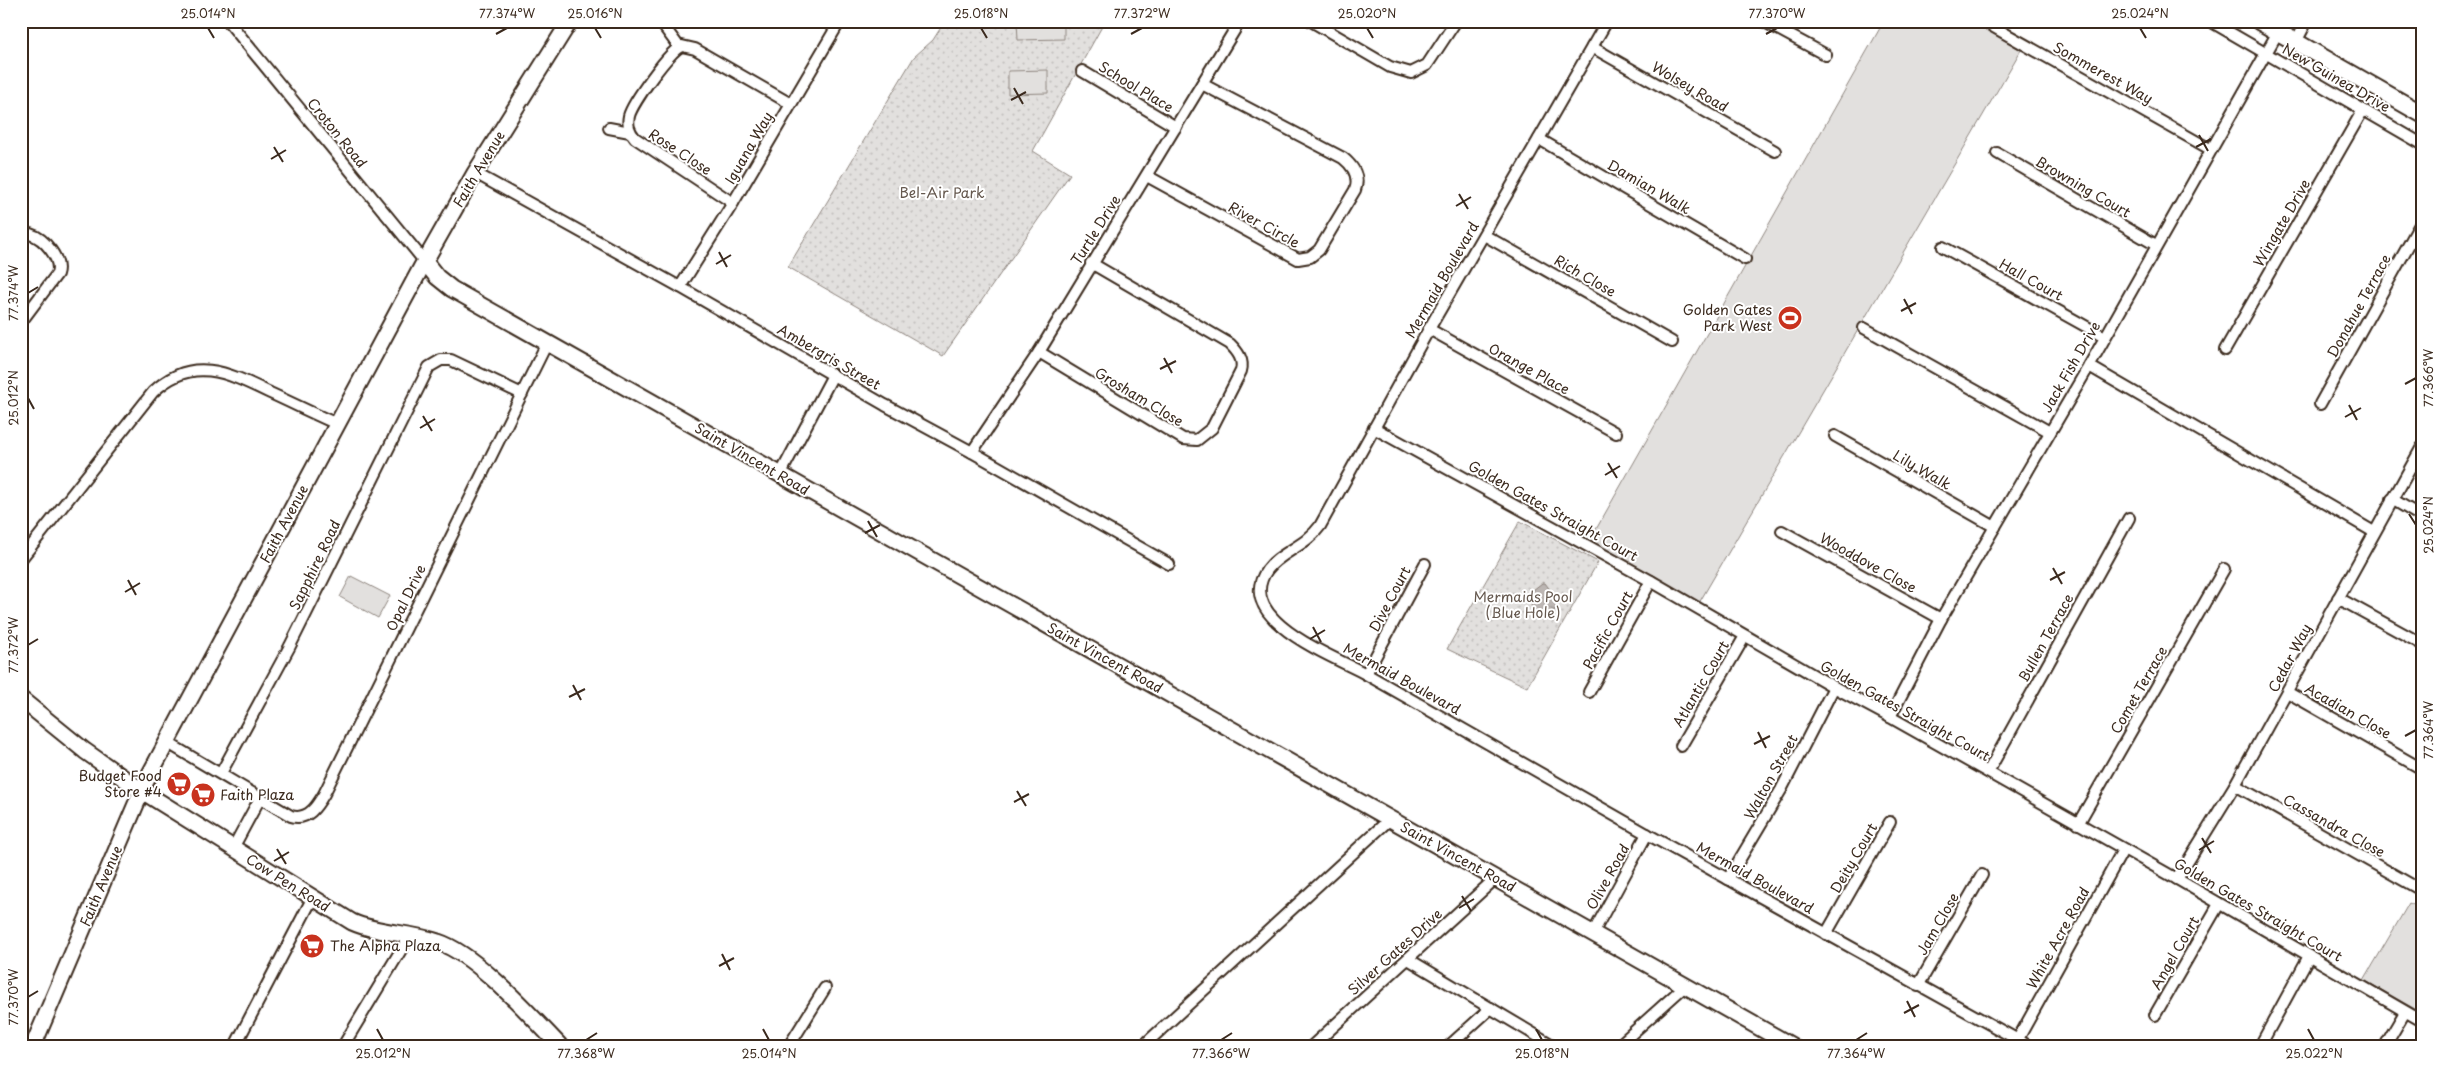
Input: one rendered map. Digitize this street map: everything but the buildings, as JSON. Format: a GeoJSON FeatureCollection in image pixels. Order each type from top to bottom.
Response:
{"type":"FeatureCollection","features":[{"type":"Feature","properties":{"kind":"main road"},"geometry":{"type":"LineString","coordinates":[[2259,21],[2422,114]]}},
{"type":"Feature","properties":{"kind":"street","name":"Croton Road"},"geometry":{"type":"LineString","coordinates":[[228,21],[424,262]]}},
{"type":"Feature","properties":{"kind":"street","name":"Faith Avenue"},"geometry":{"type":"LineString","coordinates":[[33,1046],[142,791],[424,262],[475,173],[570,21]]}},
{"type":"Feature","properties":{"kind":"street","name":"Iguana Way"},"geometry":{"type":"LineString","coordinates":[[680,287],[733,203],[840,21]]}},
{"type":"Feature","properties":{"kind":"street"},"geometry":{"type":"LineString","coordinates":[[1311,21],[1390,67],[1406,72],[1417,72],[1427,65],[1456,21]]}},
{"type":"Feature","properties":{"kind":"street","name":"Mermaid Boulevard"},"geometry":{"type":"LineString","coordinates":[[1607,21],[1429,329],[1320,526],[1304,543],[1272,564],[1265,574],[1260,589],[1263,605],[1267,612],[1285,630],[1918,986],[2029,1046]]}},
{"type":"Feature","properties":{"kind":"street"},"geometry":{"type":"LineString","coordinates":[[1763,21],[1826,55]]}},
{"type":"Feature","properties":{"kind":"street","name":"Sommerest Way"},"geometry":{"type":"LineString","coordinates":[[1983,21],[2210,149]]}},
{"type":"Feature","properties":{"kind":"street","name":"New Guinea Drive"},"geometry":{"type":"LineString","coordinates":[[2210,21],[2422,144]]}},
{"type":"Feature","properties":{"kind":"street"},"geometry":{"type":"LineString","coordinates":[[2296,42],[2307,21]]}},
{"type":"Feature","properties":{"kind":"street","name":"Turtle Drive"},"geometry":{"type":"LineString","coordinates":[[972,452],[1039,352],[1091,263],[1147,176],[1236,23]]}},
{"type":"Feature","properties":{"kind":"street"},"geometry":{"type":"LineString","coordinates":[[665,28],[679,46],[691,47],[791,104]]}},
{"type":"Feature","properties":{"kind":"street","name":"Jack Fish Drive"},"geometry":{"type":"LineString","coordinates":[[1890,717],[1942,619],[2089,366],[2264,53],[2278,32]]}},
{"type":"Feature","properties":{"kind":"street","name":"Rose Close"},"geometry":{"type":"LineString","coordinates":[[679,46],[668,56],[631,111],[628,122],[630,132],[640,143],[733,203]]}},
{"type":"Feature","properties":{"kind":"street","name":"Wolsey Road"},"geometry":{"type":"LineString","coordinates":[[1592,47],[1775,151]]}},
{"type":"Feature","properties":{"kind":"street","name":"School Place"},"geometry":{"type":"LineString","coordinates":[[1082,71],[1176,127]]}},
{"type":"Feature","properties":{"kind":"street","name":"River Circle"},"geometry":{"type":"LineString","coordinates":[[1147,176],[1298,259],[1310,257],[1319,250],[1351,198],[1356,187],[1357,178],[1347,162],[1202,84]]}},
{"type":"Feature","properties":{"kind":"street","name":"Wingate Drive"},"geometry":{"type":"LineString","coordinates":[[2226,350],[2363,110]]}},
{"type":"Feature","properties":{"kind":"street"},"geometry":{"type":"LineString","coordinates":[[609,128],[630,132]]}},
{"type":"Feature","properties":{"kind":"street","name":"Damian Walk"},"geometry":{"type":"LineString","coordinates":[[1539,139],[1745,259]]}},
{"type":"Feature","properties":{"kind":"street","name":"Browning Court"},"geometry":{"type":"LineString","coordinates":[[1996,153],[2156,245]]}},
{"type":"Feature","properties":{"kind":"street","name":"Ambergris Street"},"geometry":{"type":"LineString","coordinates":[[475,173],[1169,564]]}},
{"type":"Feature","properties":{"kind":"street","name":"Donahue Terrace"},"geometry":{"type":"LineString","coordinates":[[2320,404],[2422,221]]}},
{"type":"Feature","properties":{"kind":"street"},"geometry":{"type":"LineString","coordinates":[[21,238],[30,234],[38,238],[54,255],[59,268],[57,274],[21,322]]}},
{"type":"Feature","properties":{"kind":"street","name":"Rich Close"},"geometry":{"type":"LineString","coordinates":[[1484,235],[1672,342]]}},
{"type":"Feature","properties":{"kind":"street","name":"Hall Court"},"geometry":{"type":"LineString","coordinates":[[1943,247],[2105,337]]}},
{"type":"Feature","properties":{"kind":"street","name":"Saint Vincent Road"},"geometry":{"type":"LineString","coordinates":[[424,262],[437,277],[452,289],[1792,1046]]}},
{"type":"Feature","properties":{"kind":"street","name":"Grosham Close"},"geometry":{"type":"LineString","coordinates":[[1039,352],[1182,439],[1196,440],[1212,428],[1242,369],[1238,353],[1230,344],[1091,263]]}},
{"type":"Feature","properties":{"kind":"street"},"geometry":{"type":"LineString","coordinates":[[1864,328],[2050,432]]}},
{"type":"Feature","properties":{"kind":"street","name":"Orange Place"},"geometry":{"type":"LineString","coordinates":[[1429,329],[1616,433]]}},
{"type":"Feature","properties":{"kind":"street","name":"Opal Drive"},"geometry":{"type":"LineString","coordinates":[[260,798],[294,817],[308,814],[318,804],[547,343]]}},
{"type":"Feature","properties":{"kind":"street","name":"Sapphire Road"},"geometry":{"type":"LineString","coordinates":[[221,773],[290,646],[429,367],[441,360],[451,360],[522,394]]}},
{"type":"Feature","properties":{"kind":"street"},"geometry":{"type":"LineString","coordinates":[[2089,366],[2374,532]]}},
{"type":"Feature","properties":{"kind":"street"},"geometry":{"type":"LineString","coordinates":[[21,558],[153,392],[179,374],[200,370],[233,375],[337,424]]}},
{"type":"Feature","properties":{"kind":"street"},"geometry":{"type":"LineString","coordinates":[[780,475],[833,375]]}},
{"type":"Feature","properties":{"kind":"street","name":"Golden Gates Straight Court"},"geometry":{"type":"LineString","coordinates":[[1374,428],[1651,582],[1834,688],[1890,717],[2123,850],[2178,879],[2422,1021]]}},
{"type":"Feature","properties":{"kind":"street","name":"Lily Walk"},"geometry":{"type":"LineString","coordinates":[[1835,436],[1995,528]]}},
{"type":"Feature","properties":{"kind":"street","name":"Cedar Way"},"geometry":{"type":"LineString","coordinates":[[2178,879],[2235,785],[2422,447]]}},
{"type":"Feature","properties":{"kind":"street"},"geometry":{"type":"LineString","coordinates":[[2392,499],[2422,517]]}},
{"type":"Feature","properties":{"kind":"street","name":"Bullen Terrace"},"geometry":{"type":"LineString","coordinates":[[1988,772],[2129,518]]}},
{"type":"Feature","properties":{"kind":"street","name":"Wooddove Close"},"geometry":{"type":"LineString","coordinates":[[1782,530],[1942,619]]}},
{"type":"Feature","properties":{"kind":"street","name":"Dive Court"},"geometry":{"type":"LineString","coordinates":[[1366,674],[1425,564]]}},
{"type":"Feature","properties":{"kind":"street","name":"Comet Terrace"},"geometry":{"type":"LineString","coordinates":[[2078,824],[2224,569]]}},
{"type":"Feature","properties":{"kind":"street","name":"Pacific Court"},"geometry":{"type":"LineString","coordinates":[[1588,692],[1651,582]]}},
{"type":"Feature","properties":{"kind":"street"},"geometry":{"type":"LineString","coordinates":[[2338,598],[2422,644]]}},
{"type":"Feature","properties":{"kind":"street","name":"Atlantic Court"},"geometry":{"type":"LineString","coordinates":[[1681,746],[1745,636]]}},
{"type":"Feature","properties":{"kind":"street","name":"Walton Street"},"geometry":{"type":"LineString","coordinates":[[1728,879],[1781,790],[1834,688]]}},
{"type":"Feature","properties":{"kind":"street","name":"Acadian Close"},"geometry":{"type":"LineString","coordinates":[[2287,692],[2422,769]]}},
{"type":"Feature","properties":{"kind":"street","name":"Cow Pen Road"},"geometry":{"type":"LineString","coordinates":[[21,698],[85,751],[142,791],[312,899],[360,926],[440,942],[464,955],[492,978],[554,1044]]}},
{"type":"Feature","properties":{"kind":"street"},"geometry":{"type":"LineString","coordinates":[[168,743],[260,798],[233,848]]}},
{"type":"Feature","properties":{"kind":"street","name":"Cassandra Close"},"geometry":{"type":"LineString","coordinates":[[2235,785],[2419,889]]}},
{"type":"Feature","properties":{"kind":"street"},"geometry":{"type":"LineString","coordinates":[[1143,1046],[1390,819]]}},
{"type":"Feature","properties":{"kind":"street","name":"Deity Court"},"geometry":{"type":"LineString","coordinates":[[1826,934],[1890,822]]}},
{"type":"Feature","properties":{"kind":"street","name":"Olive Road"},"geometry":{"type":"LineString","coordinates":[[1593,933],[1648,834]]}},
{"type":"Feature","properties":{"kind":"street","name":"White Acre Road"},"geometry":{"type":"LineString","coordinates":[[2018,1039],[2123,850]]}},
{"type":"Feature","properties":{"kind":"street","name":"Jam Close"},"geometry":{"type":"LineString","coordinates":[[1918,986],[1982,875]]}},
{"type":"Feature","properties":{"kind":"street","name":"Silver Gates Drive"},"geometry":{"type":"LineString","coordinates":[[1312,1046],[1496,878]]}},
{"type":"Feature","properties":{"kind":"street"},"geometry":{"type":"LineString","coordinates":[[235,1046],[312,899]]}},
{"type":"Feature","properties":{"kind":"street","name":"Angel Court"},"geometry":{"type":"LineString","coordinates":[[2154,1015],[2219,904]]}},
{"type":"Feature","properties":{"kind":"street"},"geometry":{"type":"LineString","coordinates":[[343,1046],[410,935]]}},
{"type":"Feature","properties":{"kind":"street"},"geometry":{"type":"LineString","coordinates":[[2260,1046],[2309,956]]}},
{"type":"Feature","properties":{"kind":"street"},"geometry":{"type":"LineString","coordinates":[[1408,959],[1554,1046]]}},
{"type":"Feature","properties":{"kind":"street"},"geometry":{"type":"LineString","coordinates":[[1618,1046],[1686,985]]}},
{"type":"Feature","properties":{"kind":"street"},"geometry":{"type":"LineString","coordinates":[[789,1046],[824,988]]}},
{"type":"Feature","properties":{"kind":"street"},"geometry":{"type":"LineString","coordinates":[[1449,1046],[1491,1008]]}},
{"type":"Feature","properties":{"kind":"street"},"geometry":{"type":"LineString","coordinates":[[2385,1046],[2405,1012]]}},
{"type":"Feature","properties":{"kind":"green space","name":"Bel-Air Park"},"geometry":{"type":"Polygon","coordinates":[[[945,21],[1105,21],[1033,151],[1070,174],[943,356],[788,267],[914,57],[933,40],[945,21]]]}},
{"type":"Feature","properties":{"kind":"green space"},"geometry":{"type":"Polygon","coordinates":[[[1017,21],[1064,21],[1064,39],[1018,40],[1017,21]]]}},
{"type":"Feature","properties":{"kind":"green space","name":"Golden Gates Park West"},"geometry":{"type":"Polygon","coordinates":[[[1884,21],[1972,21],[2021,50],[1699,603],[1590,540],[1884,21]]]}},
{"type":"Feature","properties":{"kind":"green space"},"geometry":{"type":"Polygon","coordinates":[[[1048,70],[1048,93],[1008,94],[1008,71],[1048,70]]]}},
{"type":"Feature","properties":{"kind":"green space","name":"Mermaids Pool (Blue Hole)"},"geometry":{"type":"Polygon","coordinates":[[[1520,521],[1598,562],[1527,687],[1447,649],[1520,521]]]}},
{"type":"Feature","properties":{"kind":"green space"},"geometry":{"type":"Polygon","coordinates":[[[351,576],[390,596],[378,618],[340,597],[351,576]]]}},
{"type":"Feature","properties":{"kind":"green space"},"geometry":{"type":"Polygon","coordinates":[[[2409,903],[2422,910],[2422,1013],[2364,980],[2409,903]]]}},
{"type":"Feature","properties":{"kind":"water"},"geometry":{"type":"Polygon","coordinates":[[[1542,583],[1545,583],[1556,600],[1555,609],[1547,618],[1539,616],[1531,605],[1533,590],[1542,583]]]}},
{"type":"Feature","properties":{"kind":"place","name":"Golden Gates Park West"},"geometry":{"type":"Point","coordinates":[1790,318]}},
{"type":"Feature","properties":{"kind":"place","name":"Budget Food Store #4"},"geometry":{"type":"Point","coordinates":[179,784]}},
{"type":"Feature","properties":{"kind":"place","name":"Faith Plaza"},"geometry":{"type":"Point","coordinates":[203,795]}},
{"type":"Feature","properties":{"kind":"place","name":"The Alpha Plaza"},"geometry":{"type":"Point","coordinates":[312,946]}}]}
